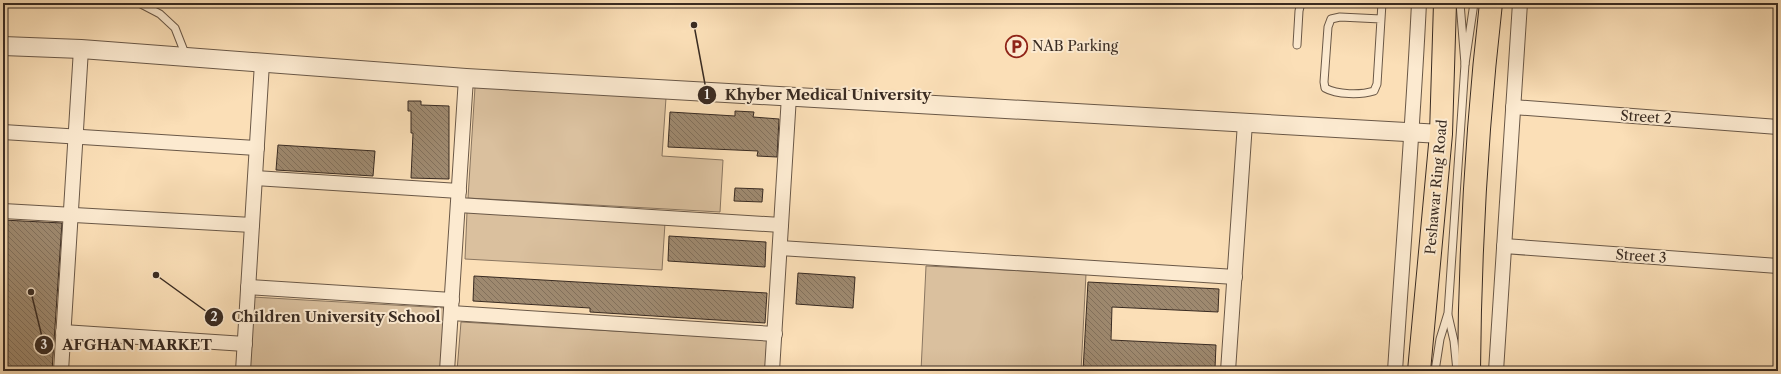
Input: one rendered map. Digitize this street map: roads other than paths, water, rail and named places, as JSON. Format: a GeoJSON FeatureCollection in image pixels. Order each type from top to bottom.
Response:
{"type":"FeatureCollection","features":[{"type":"Feature","properties":{"kind":"highway","name":"Peshawar Ring Road"},"geometry":{"type":"LineString","coordinates":[[1419,371],[1441,134],[1445,3]]}},
{"type":"Feature","properties":{"kind":"highway"},"geometry":{"type":"LineString","coordinates":[[1469,371],[1469,316],[1476,195],[1485,52],[1491,3]]}},
{"type":"Feature","properties":{"kind":"street"},"geometry":{"type":"LineString","coordinates":[[1395,371],[1413,133],[1419,3]]}},
{"type":"Feature","properties":{"kind":"street"},"geometry":{"type":"LineString","coordinates":[[1496,371],[1520,3]]}},
{"type":"Feature","properties":{"kind":"street"},"geometry":{"type":"LineString","coordinates":[[3,46],[81,49],[466,78],[1441,134]]}},
{"type":"Feature","properties":{"kind":"street"},"geometry":{"type":"LineString","coordinates":[[61,371],[81,49]]}},
{"type":"Feature","properties":{"kind":"street"},"geometry":{"type":"LineString","coordinates":[[243,371],[262,63]]}},
{"type":"Feature","properties":{"kind":"street"},"geometry":{"type":"LineString","coordinates":[[447,371],[466,78]]}},
{"type":"Feature","properties":{"kind":"street"},"geometry":{"type":"LineString","coordinates":[[772,371],[789,96]]}},
{"type":"Feature","properties":{"kind":"street","name":"Street 2"},"geometry":{"type":"LineString","coordinates":[[1513,107],[1778,127]]}},
{"type":"Feature","properties":{"kind":"street"},"geometry":{"type":"LineString","coordinates":[[1228,371],[1245,123]]}},
{"type":"Feature","properties":{"kind":"street"},"geometry":{"type":"LineString","coordinates":[[3,132],[257,148]]}},
{"type":"Feature","properties":{"kind":"street"},"geometry":{"type":"LineString","coordinates":[[255,178],[458,191]]}},
{"type":"Feature","properties":{"kind":"street"},"geometry":{"type":"LineString","coordinates":[[458,205],[781,225]]}},
{"type":"Feature","properties":{"kind":"street"},"geometry":{"type":"LineString","coordinates":[[3,212],[71,214],[252,225]]}},
{"type":"Feature","properties":{"kind":"street","name":"Street 3"},"geometry":{"type":"LineString","coordinates":[[1504,246],[1778,266]]}},
{"type":"Feature","properties":{"kind":"street"},"geometry":{"type":"LineString","coordinates":[[780,248],[1235,277]]}},
{"type":"Feature","properties":{"kind":"street"},"geometry":{"type":"LineString","coordinates":[[248,287],[775,334]]}},
{"type":"Feature","properties":{"kind":"street"},"geometry":{"type":"LineString","coordinates":[[63,332],[245,344]]}},
{"type":"Feature","properties":{"kind":"lane"},"geometry":{"type":"LineString","coordinates":[[139,3],[160,14],[175,28],[187,57]]}},
{"type":"Feature","properties":{"kind":"lane"},"geometry":{"type":"LineString","coordinates":[[1297,45],[1299,11],[1301,3]]}},
{"type":"Feature","properties":{"kind":"lane"},"geometry":{"type":"LineString","coordinates":[[1381,20],[1340,17],[1331,19],[1328,27],[1324,82],[1326,88],[1332,92],[1367,93],[1374,91],[1377,84],[1381,20],[1382,3]]}},
{"type":"Feature","properties":{"kind":"lane"},"geometry":{"type":"LineString","coordinates":[[1460,3],[1465,64]]}},
{"type":"Feature","properties":{"kind":"lane"},"geometry":{"type":"LineString","coordinates":[[1435,371],[1440,339],[1448,313],[1465,64],[1474,3]]}},
{"type":"Feature","properties":{"kind":"lane"},"geometry":{"type":"LineString","coordinates":[[1448,313],[1454,341],[1457,371]]}},
{"type":"Feature","properties":{"kind":"place","name":"Khyber Medical University"},"geometry":{"type":"Point","coordinates":[694,25]}},
{"type":"Feature","properties":{"kind":"place","name":"NAB Parking"},"geometry":{"type":"Point","coordinates":[1016,46]}},
{"type":"Feature","properties":{"kind":"place","name":"Children University School"},"geometry":{"type":"Point","coordinates":[156,275]}},
{"type":"Feature","properties":{"kind":"place","name":"AFGHAN MARKET"},"geometry":{"type":"Point","coordinates":[31,292]}}]}
